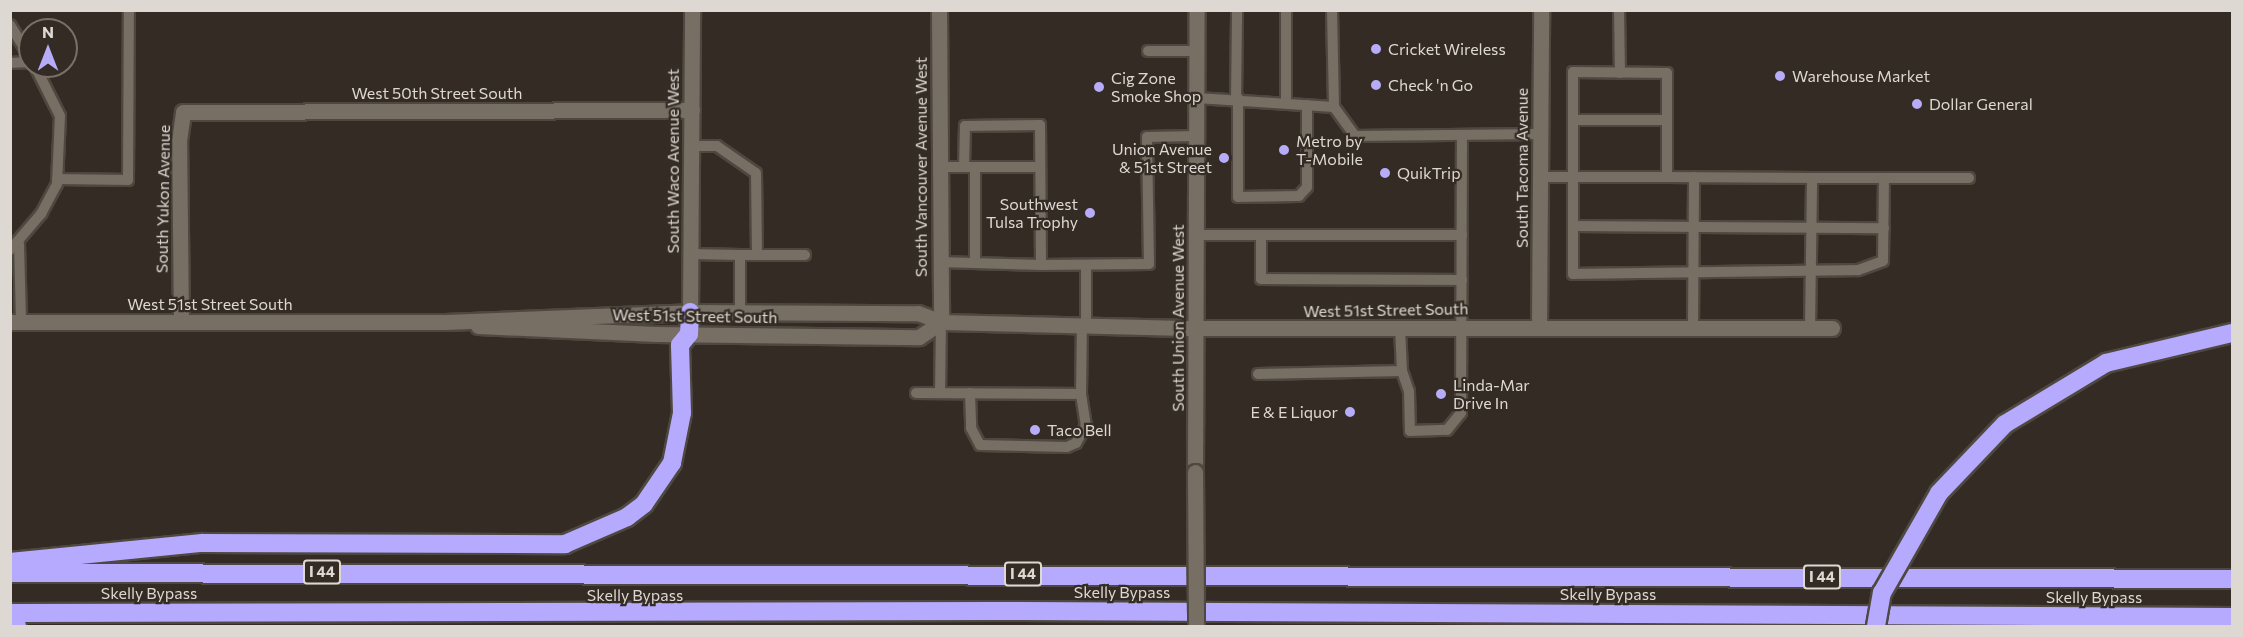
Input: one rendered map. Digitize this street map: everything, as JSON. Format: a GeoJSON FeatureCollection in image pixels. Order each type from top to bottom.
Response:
{"type":"FeatureCollection","features":[{"type":"Feature","properties":{"kind":"highway"},"geometry":{"type":"LineString","coordinates":[[10,562],[202,543],[565,544],[627,517],[644,504],[672,463],[681,413],[680,345],[689,334],[690,312]]}},
{"type":"Feature","properties":{"kind":"highway"},"geometry":{"type":"LineString","coordinates":[[1876,627],[1882,593],[1939,493],[2005,424],[2106,363],[2232,333]]}},
{"type":"Feature","properties":{"kind":"highway"},"geometry":{"type":"LineString","coordinates":[[2165,579],[2232,569]]}},
{"type":"Feature","properties":{"kind":"highway","name":"Skelly Bypass"},"geometry":{"type":"LineString","coordinates":[[10,573],[2232,579]]}},
{"type":"Feature","properties":{"kind":"highway","name":"Skelly Bypass"},"geometry":{"type":"LineString","coordinates":[[10,613],[1431,613],[2232,617]]}},
{"type":"Feature","properties":{"kind":"highway"},"geometry":{"type":"LineString","coordinates":[[1431,613],[1472,627]]}},
{"type":"Feature","properties":{"kind":"highway"},"geometry":{"type":"LineString","coordinates":[[10,626],[17,627]]}},
{"type":"Feature","properties":{"kind":"street","name":"South Waco Avenue West"},"geometry":{"type":"LineString","coordinates":[[690,312],[692,10]]}},
{"type":"Feature","properties":{"kind":"street","name":"South Vancouver Avenue West"},"geometry":{"type":"LineString","coordinates":[[939,10],[938,167],[941,322]]}},
{"type":"Feature","properties":{"kind":"street","name":"South Union Avenue West"},"geometry":{"type":"LineString","coordinates":[[1196,627],[1197,10]]}},
{"type":"Feature","properties":{"kind":"street","name":"South Tacoma Avenue"},"geometry":{"type":"LineString","coordinates":[[1539,326],[1541,10]]}},
{"type":"Feature","properties":{"kind":"street","name":"West 50th Street South"},"geometry":{"type":"LineString","coordinates":[[183,112],[692,110]]}},
{"type":"Feature","properties":{"kind":"street","name":"South Yukon Avenue"},"geometry":{"type":"LineString","coordinates":[[181,322],[179,141],[183,112]]}},
{"type":"Feature","properties":{"kind":"street","name":"West 51st Street South"},"geometry":{"type":"LineString","coordinates":[[16,322],[445,322],[740,312],[918,313],[941,322],[1195,328],[1539,326],[1832,328]]}},
{"type":"Feature","properties":{"kind":"street","name":"West 51st Street South"},"geometry":{"type":"LineString","coordinates":[[445,322],[504,329],[919,337],[941,322]]}},
{"type":"Feature","properties":{"kind":"lane"},"geometry":{"type":"LineString","coordinates":[[57,179],[128,180],[129,10]]}},
{"type":"Feature","properties":{"kind":"lane"},"geometry":{"type":"LineString","coordinates":[[1237,10],[1238,197],[1299,196],[1307,187],[1306,105]]}},
{"type":"Feature","properties":{"kind":"lane"},"geometry":{"type":"LineString","coordinates":[[1286,10],[1286,103]]}},
{"type":"Feature","properties":{"kind":"lane"},"geometry":{"type":"LineString","coordinates":[[1332,10],[1334,107],[1355,135],[1540,134]]}},
{"type":"Feature","properties":{"kind":"lane"},"geometry":{"type":"LineString","coordinates":[[1619,10],[1620,73]]}},
{"type":"Feature","properties":{"kind":"lane"},"geometry":{"type":"LineString","coordinates":[[10,25],[18,38]]}},
{"type":"Feature","properties":{"kind":"lane"},"geometry":{"type":"LineString","coordinates":[[1148,51],[1197,51]]}},
{"type":"Feature","properties":{"kind":"lane"},"geometry":{"type":"LineString","coordinates":[[1667,177],[1667,73],[1572,72],[1572,274],[1858,270],[1883,261],[1884,178]]}},
{"type":"Feature","properties":{"kind":"lane"},"geometry":{"type":"LineString","coordinates":[[16,322],[13,246],[40,214],[57,179],[60,116],[42,78]]}},
{"type":"Feature","properties":{"kind":"lane"},"geometry":{"type":"LineString","coordinates":[[1197,98],[1237,98],[1334,107]]}},
{"type":"Feature","properties":{"kind":"lane"},"geometry":{"type":"LineString","coordinates":[[1572,120],[1667,120]]}},
{"type":"Feature","properties":{"kind":"lane"},"geometry":{"type":"LineString","coordinates":[[975,262],[965,126],[1040,125],[1041,265]]}},
{"type":"Feature","properties":{"kind":"lane"},"geometry":{"type":"LineString","coordinates":[[1400,327],[1402,371],[1409,391],[1410,431],[1447,430],[1461,413],[1462,135]]}},
{"type":"Feature","properties":{"kind":"lane"},"geometry":{"type":"LineString","coordinates":[[939,262],[1041,265],[1149,264],[1147,137],[1197,136]]}},
{"type":"Feature","properties":{"kind":"lane"},"geometry":{"type":"LineString","coordinates":[[691,146],[717,146],[756,173],[757,255]]}},
{"type":"Feature","properties":{"kind":"lane"},"geometry":{"type":"LineString","coordinates":[[938,167],[1040,167]]}},
{"type":"Feature","properties":{"kind":"lane"},"geometry":{"type":"LineString","coordinates":[[1540,177],[1969,178]]}},
{"type":"Feature","properties":{"kind":"lane"},"geometry":{"type":"LineString","coordinates":[[1693,326],[1694,177]]}},
{"type":"Feature","properties":{"kind":"lane"},"geometry":{"type":"LineString","coordinates":[[1810,328],[1812,178]]}},
{"type":"Feature","properties":{"kind":"lane"},"geometry":{"type":"LineString","coordinates":[[1572,226],[1884,228]]}},
{"type":"Feature","properties":{"kind":"lane"},"geometry":{"type":"LineString","coordinates":[[1196,235],[1462,235]]}},
{"type":"Feature","properties":{"kind":"lane"},"geometry":{"type":"LineString","coordinates":[[1261,235],[1261,279],[1462,280]]}},
{"type":"Feature","properties":{"kind":"lane"},"geometry":{"type":"LineString","coordinates":[[691,254],[805,255]]}},
{"type":"Feature","properties":{"kind":"lane"},"geometry":{"type":"LineString","coordinates":[[740,255],[740,312]]}},
{"type":"Feature","properties":{"kind":"lane"},"geometry":{"type":"LineString","coordinates":[[970,393],[974,437],[988,447],[1067,447],[1076,443],[1086,426],[1082,394],[1086,265]]}},
{"type":"Feature","properties":{"kind":"lane"},"geometry":{"type":"LineString","coordinates":[[940,393],[941,322]]}},
{"type":"Feature","properties":{"kind":"lane"},"geometry":{"type":"LineString","coordinates":[[1258,374],[1402,371]]}},
{"type":"Feature","properties":{"kind":"lane"},"geometry":{"type":"LineString","coordinates":[[916,393],[1082,394]]}},
{"type":"Feature","properties":{"kind":"place","name":"Cricket Wireless"},"geometry":{"type":"Point","coordinates":[1376,49]}},
{"type":"Feature","properties":{"kind":"place","name":"Warehouse Market"},"geometry":{"type":"Point","coordinates":[1780,76]}},
{"type":"Feature","properties":{"kind":"place","name":"Check 'n Go"},"geometry":{"type":"Point","coordinates":[1376,85]}},
{"type":"Feature","properties":{"kind":"place","name":"Cig Zone Smoke Shop"},"geometry":{"type":"Point","coordinates":[1099,87]}},
{"type":"Feature","properties":{"kind":"place","name":"Dollar General"},"geometry":{"type":"Point","coordinates":[1917,104]}},
{"type":"Feature","properties":{"kind":"place","name":"Metro by T-Mobile"},"geometry":{"type":"Point","coordinates":[1284,150]}},
{"type":"Feature","properties":{"kind":"place","name":"Union Avenue & 51st Street"},"geometry":{"type":"Point","coordinates":[1224,158]}},
{"type":"Feature","properties":{"kind":"place","name":"QuikTrip"},"geometry":{"type":"Point","coordinates":[1385,173]}},
{"type":"Feature","properties":{"kind":"place","name":"Southwest Tulsa Trophy"},"geometry":{"type":"Point","coordinates":[1090,213]}},
{"type":"Feature","properties":{"kind":"place","name":"Linda-Mar Drive In"},"geometry":{"type":"Point","coordinates":[1441,394]}},
{"type":"Feature","properties":{"kind":"place","name":"E & E Liquor"},"geometry":{"type":"Point","coordinates":[1350,412]}},
{"type":"Feature","properties":{"kind":"place","name":"Taco Bell"},"geometry":{"type":"Point","coordinates":[1035,430]}}]}
